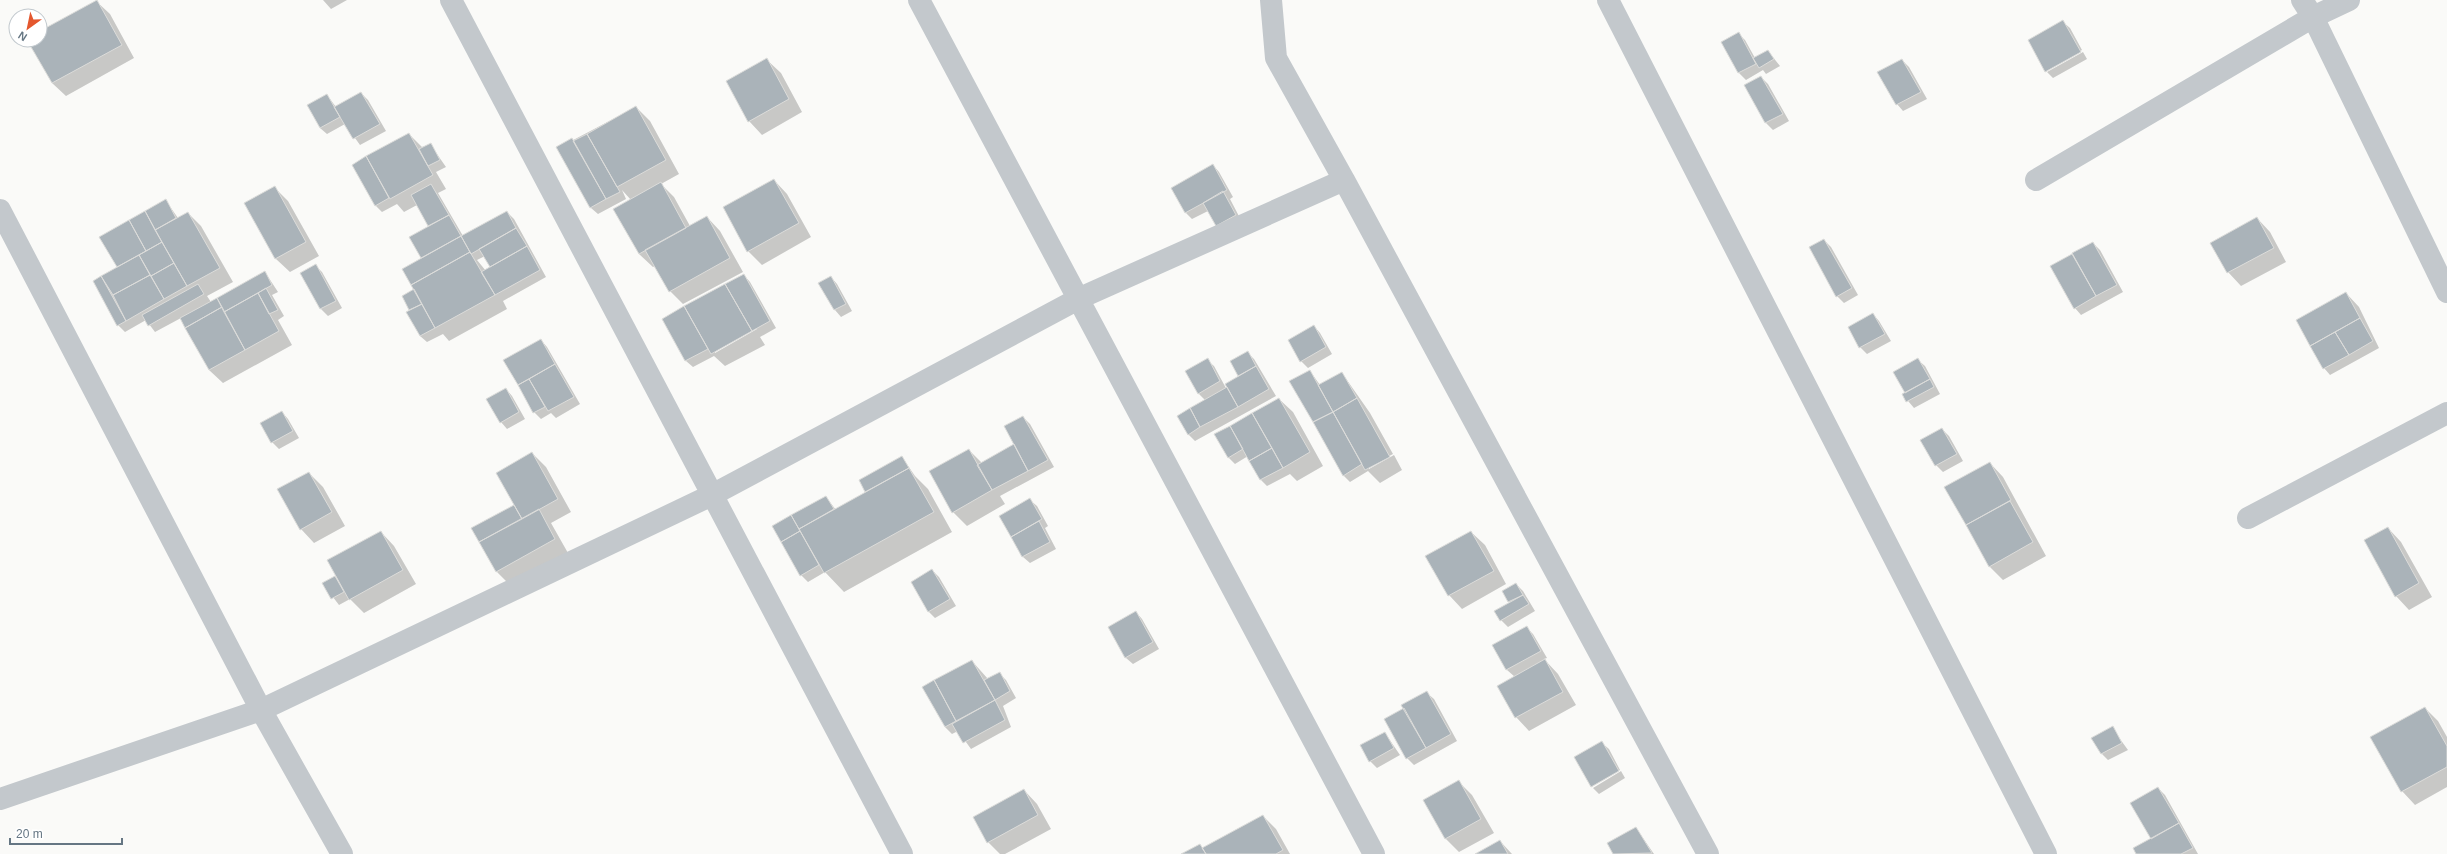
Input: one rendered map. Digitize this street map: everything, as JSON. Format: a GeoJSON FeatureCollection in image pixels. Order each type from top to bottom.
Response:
{"type":"FeatureCollection","features":[{"type":"Feature","properties":{"kind":"street"},"geometry":{"type":"LineString","coordinates":[[451,0],[902,854]]}},
{"type":"Feature","properties":{"kind":"street"},"geometry":{"type":"LineString","coordinates":[[919,0],[1080,298],[1374,854]]}},
{"type":"Feature","properties":{"kind":"street"},"geometry":{"type":"LineString","coordinates":[[1271,0],[1276,58],[1344,180],[1708,854]]}},
{"type":"Feature","properties":{"kind":"street"},"geometry":{"type":"LineString","coordinates":[[1608,0],[2046,854]]}},
{"type":"Feature","properties":{"kind":"street"},"geometry":{"type":"LineString","coordinates":[[2036,180],[2307,9],[2349,0]]}},
{"type":"Feature","properties":{"kind":"street"},"geometry":{"type":"LineString","coordinates":[[2307,9],[2447,292]]}},
{"type":"Feature","properties":{"kind":"street"},"geometry":{"type":"LineString","coordinates":[[0,799],[260,710],[712,495],[1080,298],[1344,180]]}},
{"type":"Feature","properties":{"kind":"street"},"geometry":{"type":"LineString","coordinates":[[0,210],[260,710],[342,854]]}},
{"type":"Feature","properties":{"kind":"street"},"geometry":{"type":"LineString","coordinates":[[2248,518],[2447,413]]}},
{"type":"Feature","properties":{"kind":"building"},"geometry":{"type":"Polygon","coordinates":[[[97,0],[122,45],[52,83],[32,48],[48,48],[48,27],[97,0]]]}},
{"type":"Feature","properties":{"kind":"building"},"geometry":{"type":"Polygon","coordinates":[[[2063,20],[2081,52],[2045,72],[2028,40],[2063,20]]]}},
{"type":"Feature","properties":{"kind":"building"},"geometry":{"type":"Polygon","coordinates":[[[1739,32],[1756,64],[1738,73],[1721,42],[1739,32]]]}},
{"type":"Feature","properties":{"kind":"building"},"geometry":{"type":"Polygon","coordinates":[[[1768,50],[1774,59],[1759,68],[1753,58],[1768,50]]]}},
{"type":"Feature","properties":{"kind":"building"},"geometry":{"type":"Polygon","coordinates":[[[767,58],[789,99],[748,122],[726,81],[767,58]]]}},
{"type":"Feature","properties":{"kind":"building"},"geometry":{"type":"Polygon","coordinates":[[[1902,59],[1921,92],[1896,105],[1877,72],[1902,59]]]}},
{"type":"Feature","properties":{"kind":"building"},"geometry":{"type":"Polygon","coordinates":[[[1761,76],[1783,114],[1765,123],[1744,85],[1761,76]]]}},
{"type":"Feature","properties":{"kind":"building"},"geometry":{"type":"Polygon","coordinates":[[[361,92],[380,124],[353,139],[334,107],[361,92]]]}},
{"type":"Feature","properties":{"kind":"building"},"geometry":{"type":"Polygon","coordinates":[[[327,94],[340,117],[320,128],[307,105],[327,94]]]}},
{"type":"Feature","properties":{"kind":"building"},"geometry":{"type":"Polygon","coordinates":[[[636,106],[666,160],[617,187],[587,134],[636,106]]]}},
{"type":"Feature","properties":{"kind":"building"},"geometry":{"type":"Polygon","coordinates":[[[409,133],[433,175],[390,199],[366,156],[409,133]]]}},
{"type":"Feature","properties":{"kind":"building"},"geometry":{"type":"Polygon","coordinates":[[[587,134],[620,192],[606,199],[573,141],[587,134]]]}},
{"type":"Feature","properties":{"kind":"building"},"geometry":{"type":"Polygon","coordinates":[[[572,138],[606,199],[590,208],[556,147],[572,138]]]}},
{"type":"Feature","properties":{"kind":"building"},"geometry":{"type":"Polygon","coordinates":[[[431,143],[440,160],[428,166],[419,149],[431,143]]]}},
{"type":"Feature","properties":{"kind":"building"},"geometry":{"type":"Polygon","coordinates":[[[366,156],[389,198],[375,206],[352,165],[366,156]]]}},
{"type":"Feature","properties":{"kind":"building"},"geometry":{"type":"Polygon","coordinates":[[[1213,164],[1227,190],[1185,213],[1171,188],[1213,164]]]}},
{"type":"Feature","properties":{"kind":"building"},"geometry":{"type":"Polygon","coordinates":[[[774,179],[799,223],[747,252],[723,207],[774,179]]]}},
{"type":"Feature","properties":{"kind":"building"},"geometry":{"type":"Polygon","coordinates":[[[661,182],[686,228],[639,254],[613,209],[661,182]]]}},
{"type":"Feature","properties":{"kind":"building"},"geometry":{"type":"Polygon","coordinates":[[[431,184],[449,215],[428,226],[411,195],[431,184]]]}},
{"type":"Feature","properties":{"kind":"building"},"geometry":{"type":"Polygon","coordinates":[[[275,186],[306,242],[275,259],[244,203],[275,186]]]}},
{"type":"Feature","properties":{"kind":"building"},"geometry":{"type":"Polygon","coordinates":[[[1223,191],[1236,215],[1216,226],[1203,203],[1223,191]]]}},
{"type":"Feature","properties":{"kind":"building"},"geometry":{"type":"Polygon","coordinates":[[[166,199],[176,218],[155,230],[145,211],[166,199]]]}},
{"type":"Feature","properties":{"kind":"building"},"geometry":{"type":"Polygon","coordinates":[[[145,211],[162,242],[146,251],[129,220],[145,211]]]}},
{"type":"Feature","properties":{"kind":"building"},"geometry":{"type":"Polygon","coordinates":[[[507,211],[516,228],[471,254],[461,236],[507,211]]]}},
{"type":"Feature","properties":{"kind":"building"},"geometry":{"type":"Polygon","coordinates":[[[188,212],[220,268],[187,286],[155,230],[188,212]]]}},
{"type":"Feature","properties":{"kind":"building"},"geometry":{"type":"Polygon","coordinates":[[[449,215],[461,236],[421,258],[409,237],[449,215]]]}},
{"type":"Feature","properties":{"kind":"building"},"geometry":{"type":"Polygon","coordinates":[[[707,216],[730,258],[669,292],[645,250],[707,216]]]}},
{"type":"Feature","properties":{"kind":"building"},"geometry":{"type":"Polygon","coordinates":[[[2257,217],[2274,248],[2227,273],[2210,243],[2257,217]]]}},
{"type":"Feature","properties":{"kind":"building"},"geometry":{"type":"Polygon","coordinates":[[[129,220],[146,251],[117,267],[99,237],[129,220]]]}},
{"type":"Feature","properties":{"kind":"building"},"geometry":{"type":"Polygon","coordinates":[[[516,228],[527,246],[490,267],[479,249],[516,228]]]}},
{"type":"Feature","properties":{"kind":"building"},"geometry":{"type":"Polygon","coordinates":[[[461,236],[470,252],[411,285],[402,269],[461,236]]]}},
{"type":"Feature","properties":{"kind":"building"},"geometry":{"type":"Polygon","coordinates":[[[1824,239],[1852,288],[1836,297],[1809,247],[1824,239]]]}},
{"type":"Feature","properties":{"kind":"building"},"geometry":{"type":"Polygon","coordinates":[[[162,242],[174,263],[151,276],[139,255],[162,242]]]}},
{"type":"Feature","properties":{"kind":"building"},"geometry":{"type":"Polygon","coordinates":[[[2093,242],[2117,285],[2096,296],[2072,253],[2093,242]]]}},
{"type":"Feature","properties":{"kind":"building"},"geometry":{"type":"Polygon","coordinates":[[[527,246],[540,270],[495,295],[481,272],[527,246]]]}},
{"type":"Feature","properties":{"kind":"building"},"geometry":{"type":"Polygon","coordinates":[[[470,252],[495,295],[435,328],[411,285],[470,252]]]}},
{"type":"Feature","properties":{"kind":"building"},"geometry":{"type":"Polygon","coordinates":[[[2072,254],[2096,296],[2074,309],[2050,266],[2072,254]]]}},
{"type":"Feature","properties":{"kind":"building"},"geometry":{"type":"Polygon","coordinates":[[[139,255],[150,275],[113,295],[101,276],[139,255]]]}},
{"type":"Feature","properties":{"kind":"building"},"geometry":{"type":"Polygon","coordinates":[[[174,263],[187,286],[164,299],[151,276],[174,263]]]}},
{"type":"Feature","properties":{"kind":"building"},"geometry":{"type":"Polygon","coordinates":[[[316,264],[336,301],[320,309],[300,273],[316,264]]]}},
{"type":"Feature","properties":{"kind":"building"},"geometry":{"type":"Polygon","coordinates":[[[265,271],[272,285],[224,312],[217,298],[265,271]]]}},
{"type":"Feature","properties":{"kind":"building"},"geometry":{"type":"Polygon","coordinates":[[[744,274],[770,321],[752,331],[725,284],[744,274]]]}},
{"type":"Feature","properties":{"kind":"building"},"geometry":{"type":"Polygon","coordinates":[[[150,275],[164,299],[126,321],[113,295],[150,275]]]}},
{"type":"Feature","properties":{"kind":"building"},"geometry":{"type":"Polygon","coordinates":[[[101,276],[126,321],[117,326],[93,281],[101,276]]]}},
{"type":"Feature","properties":{"kind":"building"},"geometry":{"type":"Polygon","coordinates":[[[831,276],[846,304],[834,310],[818,283],[831,276]]]}},
{"type":"Feature","properties":{"kind":"building"},"geometry":{"type":"Polygon","coordinates":[[[198,284],[204,294],[148,326],[142,315],[198,284]]]}},
{"type":"Feature","properties":{"kind":"building"},"geometry":{"type":"Polygon","coordinates":[[[725,284],[752,331],[711,354],[684,306],[725,284]]]}},
{"type":"Feature","properties":{"kind":"building"},"geometry":{"type":"Polygon","coordinates":[[[266,288],[278,310],[269,314],[258,293],[266,288]]]}},
{"type":"Feature","properties":{"kind":"building"},"geometry":{"type":"Polygon","coordinates":[[[414,289],[422,304],[409,310],[402,296],[414,289]]]}},
{"type":"Feature","properties":{"kind":"building"},"geometry":{"type":"Polygon","coordinates":[[[2346,292],[2360,318],[2310,346],[2296,320],[2346,292]]]}},
{"type":"Feature","properties":{"kind":"building"},"geometry":{"type":"Polygon","coordinates":[[[258,293],[279,331],[245,350],[224,312],[258,293]]]}},
{"type":"Feature","properties":{"kind":"building"},"geometry":{"type":"Polygon","coordinates":[[[217,298],[222,307],[185,328],[180,318],[217,298]]]}},
{"type":"Feature","properties":{"kind":"building"},"geometry":{"type":"Polygon","coordinates":[[[422,304],[435,328],[420,336],[406,312],[422,304]]]}},
{"type":"Feature","properties":{"kind":"building"},"geometry":{"type":"Polygon","coordinates":[[[684,306],[708,349],[685,361],[662,319],[684,306]]]}},
{"type":"Feature","properties":{"kind":"building"},"geometry":{"type":"Polygon","coordinates":[[[222,307],[245,350],[209,370],[185,328],[222,307]]]}},
{"type":"Feature","properties":{"kind":"building"},"geometry":{"type":"Polygon","coordinates":[[[1873,313],[1885,334],[1859,348],[1848,327],[1873,313]]]}},
{"type":"Feature","properties":{"kind":"building"},"geometry":{"type":"Polygon","coordinates":[[[2360,318],[2373,341],[2349,355],[2335,332],[2360,318]]]}},
{"type":"Feature","properties":{"kind":"building"},"geometry":{"type":"Polygon","coordinates":[[[1314,325],[1326,347],[1300,362],[1288,340],[1314,325]]]}},
{"type":"Feature","properties":{"kind":"building"},"geometry":{"type":"Polygon","coordinates":[[[2335,332],[2349,355],[2323,369],[2310,346],[2335,332]]]}},
{"type":"Feature","properties":{"kind":"building"},"geometry":{"type":"Polygon","coordinates":[[[541,339],[555,364],[518,385],[503,360],[541,339]]]}},
{"type":"Feature","properties":{"kind":"building"},"geometry":{"type":"Polygon","coordinates":[[[1248,351],[1256,366],[1238,376],[1230,361],[1248,351]]]}},
{"type":"Feature","properties":{"kind":"building"},"geometry":{"type":"Polygon","coordinates":[[[1208,358],[1220,381],[1198,394],[1185,371],[1208,358]]]}},
{"type":"Feature","properties":{"kind":"building"},"geometry":{"type":"Polygon","coordinates":[[[1918,358],[1930,379],[1905,393],[1893,372],[1918,358]]]}},
{"type":"Feature","properties":{"kind":"building"},"geometry":{"type":"Polygon","coordinates":[[[555,364],[574,397],[548,411],[529,379],[555,364]]]}},
{"type":"Feature","properties":{"kind":"building"},"geometry":{"type":"Polygon","coordinates":[[[1256,366],[1269,389],[1238,407],[1225,384],[1256,366]]]}},
{"type":"Feature","properties":{"kind":"building"},"geometry":{"type":"Polygon","coordinates":[[[1310,370],[1333,412],[1313,422],[1289,381],[1310,370]]]}},
{"type":"Feature","properties":{"kind":"building"},"geometry":{"type":"Polygon","coordinates":[[[1342,372],[1357,398],[1333,412],[1318,385],[1342,372]]]}},
{"type":"Feature","properties":{"kind":"building"},"geometry":{"type":"Polygon","coordinates":[[[529,379],[545,407],[533,413],[518,385],[529,379]]]}},
{"type":"Feature","properties":{"kind":"building"},"geometry":{"type":"Polygon","coordinates":[[[1930,379],[1934,387],[1906,402],[1902,394],[1930,379]]]}},
{"type":"Feature","properties":{"kind":"building"},"geometry":{"type":"Polygon","coordinates":[[[1227,387],[1238,407],[1200,427],[1190,408],[1227,387]]]}},
{"type":"Feature","properties":{"kind":"building"},"geometry":{"type":"Polygon","coordinates":[[[506,388],[519,412],[500,423],[486,399],[506,388]]]}},
{"type":"Feature","properties":{"kind":"building"},"geometry":{"type":"Polygon","coordinates":[[[1279,398],[1310,452],[1283,468],[1252,413],[1279,398]]]}},
{"type":"Feature","properties":{"kind":"building"},"geometry":{"type":"Polygon","coordinates":[[[1357,398],[1390,457],[1365,470],[1333,412],[1357,398]]]}},
{"type":"Feature","properties":{"kind":"building"},"geometry":{"type":"Polygon","coordinates":[[[1190,408],[1200,427],[1188,435],[1177,416],[1190,408]]]}},
{"type":"Feature","properties":{"kind":"building"},"geometry":{"type":"Polygon","coordinates":[[[282,411],[293,431],[271,443],[260,423],[282,411]]]}},
{"type":"Feature","properties":{"kind":"building"},"geometry":{"type":"Polygon","coordinates":[[[1333,412],[1362,464],[1343,476],[1313,422],[1333,412]]]}},
{"type":"Feature","properties":{"kind":"building"},"geometry":{"type":"Polygon","coordinates":[[[1252,413],[1272,448],[1249,461],[1230,426],[1252,413]]]}},
{"type":"Feature","properties":{"kind":"building"},"geometry":{"type":"Polygon","coordinates":[[[1023,416],[1048,460],[1028,471],[1004,426],[1023,416]]]}},
{"type":"Feature","properties":{"kind":"building"},"geometry":{"type":"Polygon","coordinates":[[[1230,426],[1243,449],[1228,458],[1214,434],[1230,426]]]}},
{"type":"Feature","properties":{"kind":"building"},"geometry":{"type":"Polygon","coordinates":[[[1942,428],[1957,454],[1935,466],[1920,440],[1942,428]]]}},
{"type":"Feature","properties":{"kind":"building"},"geometry":{"type":"Polygon","coordinates":[[[1014,444],[1028,471],[992,490],[977,465],[1014,444]]]}},
{"type":"Feature","properties":{"kind":"building"},"geometry":{"type":"Polygon","coordinates":[[[1272,448],[1283,468],[1260,480],[1249,461],[1272,448]]]}},
{"type":"Feature","properties":{"kind":"building"},"geometry":{"type":"Polygon","coordinates":[[[969,449],[992,490],[952,513],[929,471],[969,449]]]}},
{"type":"Feature","properties":{"kind":"building"},"geometry":{"type":"Polygon","coordinates":[[[532,452],[558,499],[522,519],[496,473],[532,452]]]}},
{"type":"Feature","properties":{"kind":"building"},"geometry":{"type":"Polygon","coordinates":[[[902,456],[909,468],[865,492],[859,480],[902,456]]]}},
{"type":"Feature","properties":{"kind":"building"},"geometry":{"type":"Polygon","coordinates":[[[1990,462],[2011,500],[1966,525],[1944,487],[1990,462]]]}},
{"type":"Feature","properties":{"kind":"building"},"geometry":{"type":"Polygon","coordinates":[[[909,468],[934,512],[824,573],[799,529],[909,468]]]}},
{"type":"Feature","properties":{"kind":"building"},"geometry":{"type":"Polygon","coordinates":[[[309,472],[332,512],[300,530],[277,489],[309,472]]]}},
{"type":"Feature","properties":{"kind":"building"},"geometry":{"type":"Polygon","coordinates":[[[826,496],[834,509],[799,529],[791,515],[826,496]]]}},
{"type":"Feature","properties":{"kind":"building"},"geometry":{"type":"Polygon","coordinates":[[[1030,498],[1042,519],[1011,537],[999,516],[1030,498]]]}},
{"type":"Feature","properties":{"kind":"building"},"geometry":{"type":"Polygon","coordinates":[[[2010,501],[2033,542],[1989,567],[1966,525],[2010,501]]]}},
{"type":"Feature","properties":{"kind":"building"},"geometry":{"type":"Polygon","coordinates":[[[514,505],[522,519],[479,542],[471,528],[514,505]]]}},
{"type":"Feature","properties":{"kind":"building"},"geometry":{"type":"Polygon","coordinates":[[[539,509],[555,539],[496,572],[479,542],[539,509]]]}},
{"type":"Feature","properties":{"kind":"building"},"geometry":{"type":"Polygon","coordinates":[[[791,515],[800,531],[781,542],[772,526],[791,515]]]}},
{"type":"Feature","properties":{"kind":"building"},"geometry":{"type":"Polygon","coordinates":[[[1039,521],[1050,542],[1022,557],[1011,537],[1039,521]]]}},
{"type":"Feature","properties":{"kind":"building"},"geometry":{"type":"Polygon","coordinates":[[[2388,527],[2419,583],[2395,597],[2364,540],[2388,527]]]}},
{"type":"Feature","properties":{"kind":"building"},"geometry":{"type":"Polygon","coordinates":[[[381,531],[403,570],[349,600],[327,560],[381,531]]]}},
{"type":"Feature","properties":{"kind":"building"},"geometry":{"type":"Polygon","coordinates":[[[800,531],[819,565],[800,576],[781,542],[800,531]]]}},
{"type":"Feature","properties":{"kind":"building"},"geometry":{"type":"Polygon","coordinates":[[[1471,531],[1494,571],[1448,596],[1425,556],[1471,531]]]}},
{"type":"Feature","properties":{"kind":"building"},"geometry":{"type":"Polygon","coordinates":[[[932,569],[950,599],[928,612],[911,582],[932,569]]]}},
{"type":"Feature","properties":{"kind":"building"},"geometry":{"type":"Polygon","coordinates":[[[335,576],[344,592],[331,599],[322,583],[335,576]]]}},
{"type":"Feature","properties":{"kind":"building"},"geometry":{"type":"Polygon","coordinates":[[[1516,583],[1523,595],[1508,602],[1502,591],[1516,583]]]}},
{"type":"Feature","properties":{"kind":"building"},"geometry":{"type":"Polygon","coordinates":[[[1523,595],[1529,604],[1500,621],[1494,611],[1523,595]]]}},
{"type":"Feature","properties":{"kind":"building"},"geometry":{"type":"Polygon","coordinates":[[[1136,611],[1153,642],[1125,658],[1108,627],[1136,611]]]}},
{"type":"Feature","properties":{"kind":"building"},"geometry":{"type":"Polygon","coordinates":[[[1527,626],[1541,651],[1506,670],[1492,645],[1527,626]]]}},
{"type":"Feature","properties":{"kind":"building"},"geometry":{"type":"Polygon","coordinates":[[[1545,659],[1563,692],[1515,718],[1497,686],[1545,659]]]}},
{"type":"Feature","properties":{"kind":"building"},"geometry":{"type":"Polygon","coordinates":[[[972,660],[995,700],[956,721],[934,680],[972,660]]]}},
{"type":"Feature","properties":{"kind":"building"},"geometry":{"type":"Polygon","coordinates":[[[1000,672],[1010,691],[995,700],[984,680],[1000,672]]]}},
{"type":"Feature","properties":{"kind":"building"},"geometry":{"type":"Polygon","coordinates":[[[934,680],[956,721],[945,727],[922,687],[934,680]]]}},
{"type":"Feature","properties":{"kind":"building"},"geometry":{"type":"Polygon","coordinates":[[[1427,691],[1451,734],[1426,748],[1401,705],[1427,691]]]}},
{"type":"Feature","properties":{"kind":"building"},"geometry":{"type":"Polygon","coordinates":[[[995,700],[1005,720],[963,743],[952,724],[995,700]]]}},
{"type":"Feature","properties":{"kind":"building"},"geometry":{"type":"Polygon","coordinates":[[[2425,707],[2447,746],[2447,767],[2401,792],[2370,737],[2425,707]]]}},
{"type":"Feature","properties":{"kind":"building"},"geometry":{"type":"Polygon","coordinates":[[[1404,708],[1426,748],[1406,759],[1384,719],[1404,708]]]}},
{"type":"Feature","properties":{"kind":"building"},"geometry":{"type":"Polygon","coordinates":[[[2113,726],[2122,743],[2101,754],[2091,738],[2113,726]]]}},
{"type":"Feature","properties":{"kind":"building"},"geometry":{"type":"Polygon","coordinates":[[[1385,732],[1394,748],[1369,762],[1360,745],[1385,732]]]}},
{"type":"Feature","properties":{"kind":"building"},"geometry":{"type":"Polygon","coordinates":[[[1602,741],[1619,771],[1591,787],[1574,757],[1602,741]]]}},
{"type":"Feature","properties":{"kind":"building"},"geometry":{"type":"Polygon","coordinates":[[[1459,780],[1481,819],[1445,839],[1423,800],[1459,780]]]}},
{"type":"Feature","properties":{"kind":"building"},"geometry":{"type":"Polygon","coordinates":[[[2158,787],[2179,823],[2151,839],[2130,803],[2158,787]]]}},
{"type":"Feature","properties":{"kind":"building"},"geometry":{"type":"Polygon","coordinates":[[[1024,789],[1038,815],[987,843],[973,817],[1024,789]]]}},
{"type":"Feature","properties":{"kind":"building"},"geometry":{"type":"Polygon","coordinates":[[[1263,815],[1283,850],[1276,854],[1206,854],[1202,848],[1263,815]]]}},
{"type":"Feature","properties":{"kind":"building"},"geometry":{"type":"Polygon","coordinates":[[[2179,823],[2193,848],[2181,854],[2136,854],[2133,848],[2179,823]]]}},
{"type":"Feature","properties":{"kind":"building"},"geometry":{"type":"Polygon","coordinates":[[[1636,827],[1652,853],[1613,854],[1607,843],[1636,827]]]}},
{"type":"Feature","properties":{"kind":"building"},"geometry":{"type":"Polygon","coordinates":[[[1500,840],[1508,854],[1475,854],[1500,840]]]}},
{"type":"Feature","properties":{"kind":"building"},"geometry":{"type":"Polygon","coordinates":[[[1200,844],[1206,854],[1181,854],[1200,844]]]}}]}
